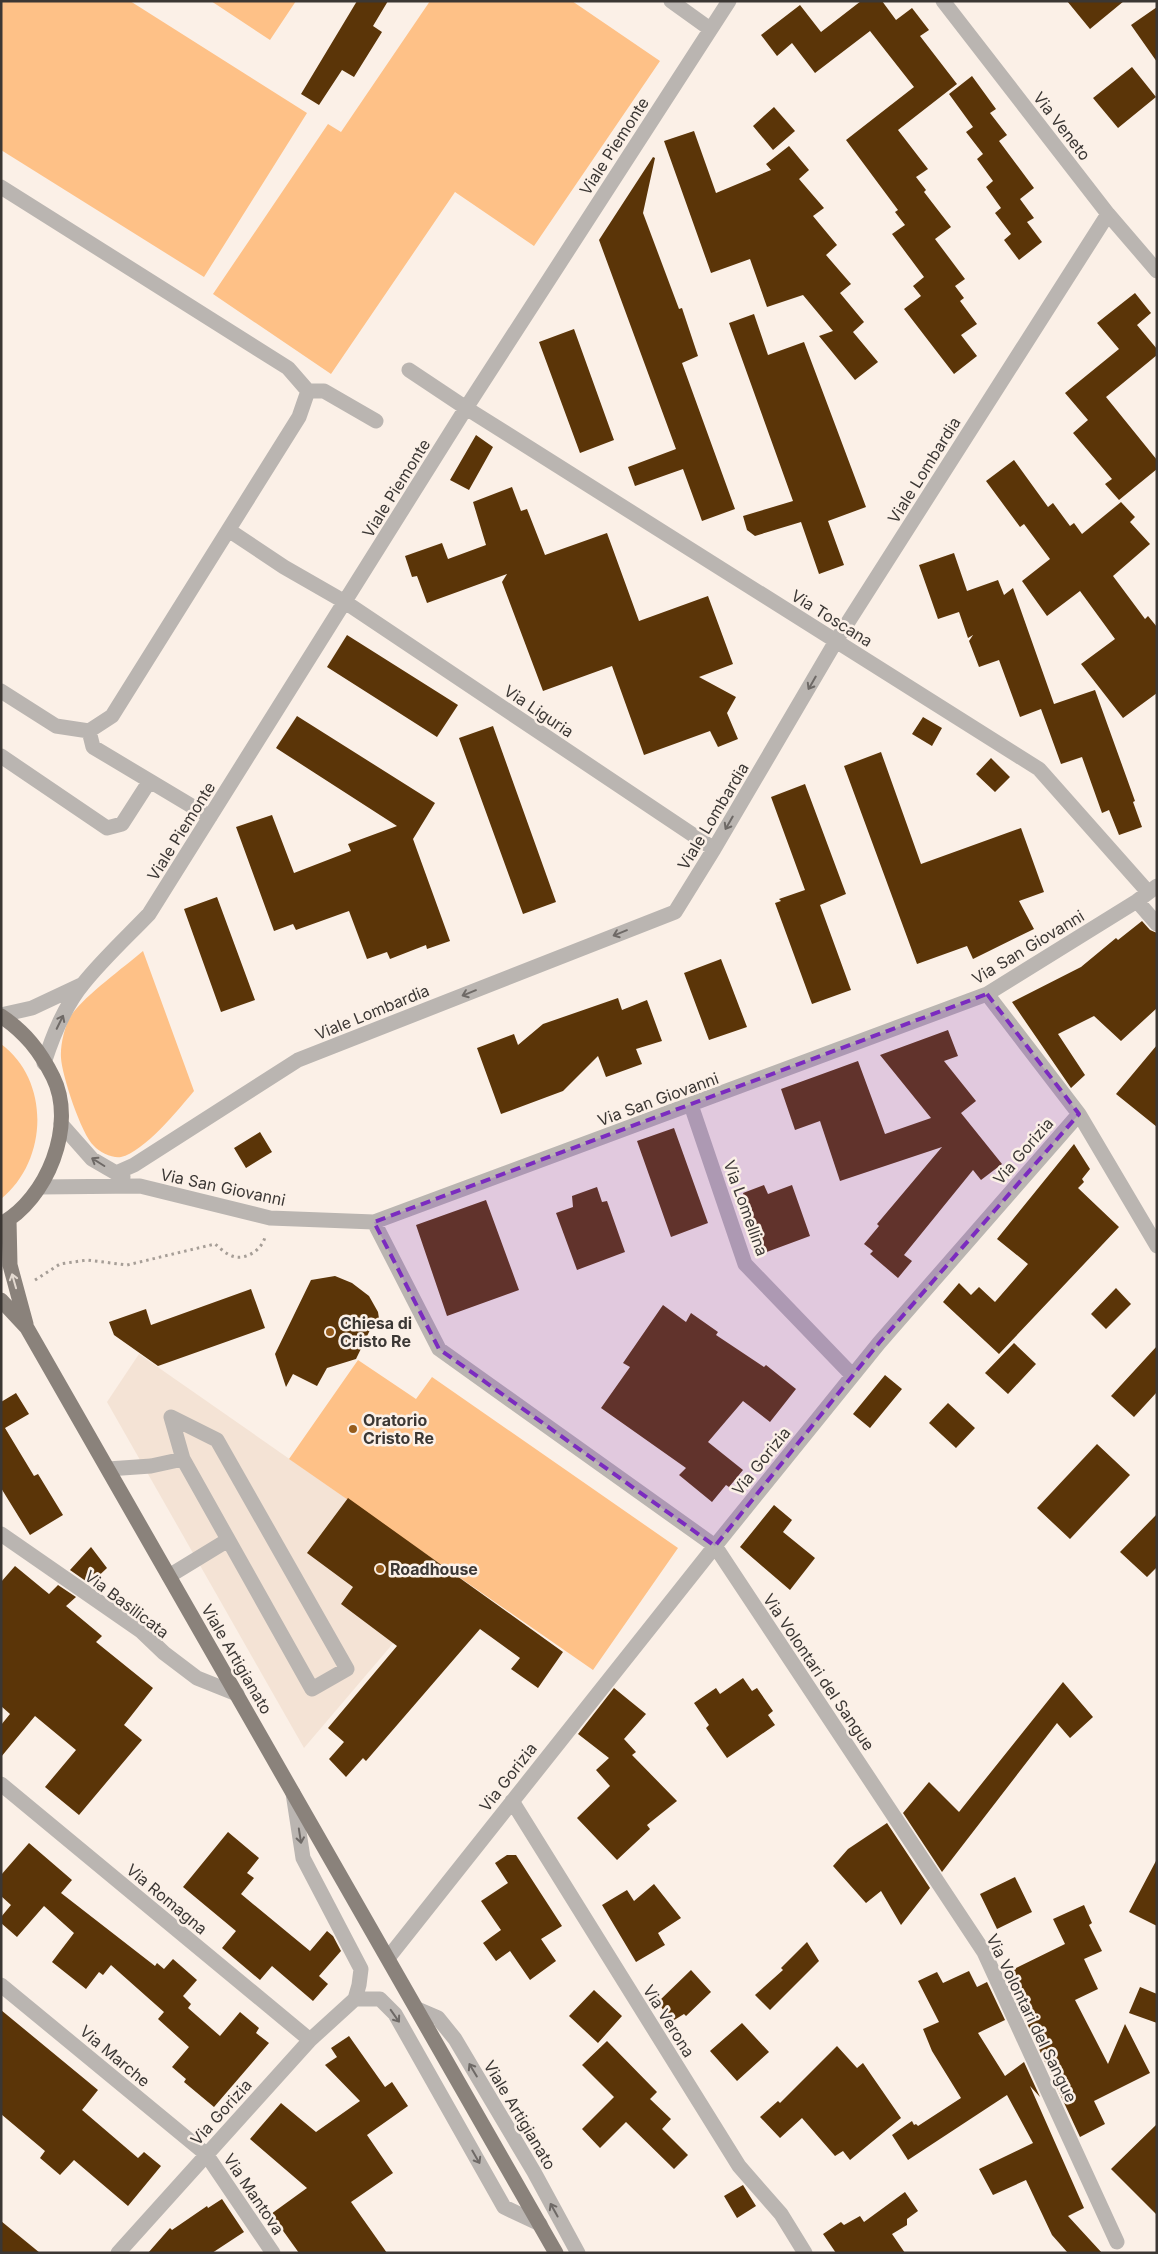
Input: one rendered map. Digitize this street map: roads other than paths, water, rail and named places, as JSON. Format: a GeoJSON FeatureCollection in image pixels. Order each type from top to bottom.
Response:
{"type":"FeatureCollection","features":[{"type":"Feature","properties":{"kind":"main road"},"geometry":{"type":"LineString","coordinates":[[1,1015],[26,1035],[37,1047],[44,1063],[54,1078],[59,1100],[60,1124],[58,1146],[51,1167],[40,1187],[26,1205],[5,1222]]}},
{"type":"Feature","properties":{"kind":"main road","name":"Viale Artigianato"},"geometry":{"type":"LineString","coordinates":[[5,1222],[10,1265],[27,1328]]}},
{"type":"Feature","properties":{"kind":"main road","name":"Viale Artigianato"},"geometry":{"type":"LineString","coordinates":[[1,1300],[27,1328],[292,1788],[556,2253]]}},
{"type":"Feature","properties":{"kind":"street"},"geometry":{"type":"LineString","coordinates":[[671,1],[710,29]]}},
{"type":"Feature","properties":{"kind":"street","name":"Viale Piemonte"},"geometry":{"type":"LineString","coordinates":[[44,1063],[52,1038],[66,1008],[82,984],[149,914],[466,408],[729,1]]}},
{"type":"Feature","properties":{"kind":"street","name":"Via Veneto"},"geometry":{"type":"LineString","coordinates":[[943,1],[1108,214],[1157,271]]}},
{"type":"Feature","properties":{"kind":"street"},"geometry":{"type":"LineString","coordinates":[[1,187],[288,368],[308,391]]}},
{"type":"Feature","properties":{"kind":"street","name":"Viale Lombardia"},"geometry":{"type":"LineString","coordinates":[[116,1173],[134,1165],[298,1060],[675,912],[836,641],[1108,214]]}},
{"type":"Feature","properties":{"kind":"street","name":"Via Toscana"},"geometry":{"type":"LineString","coordinates":[[409,370],[466,408],[1039,769],[1147,893],[1157,924]]}},
{"type":"Feature","properties":{"kind":"street"},"geometry":{"type":"LineString","coordinates":[[308,391],[324,390],[376,421]]}},
{"type":"Feature","properties":{"kind":"street"},"geometry":{"type":"LineString","coordinates":[[1,692],[56,726],[90,731],[112,716],[230,531],[299,417],[308,391]]}},
{"type":"Feature","properties":{"kind":"street","name":"Via Liguria"},"geometry":{"type":"LineString","coordinates":[[230,531],[284,567],[345,602],[714,849]]}},
{"type":"Feature","properties":{"kind":"street"},"geometry":{"type":"LineString","coordinates":[[90,731],[93,747],[210,817]]}},
{"type":"Feature","properties":{"kind":"street"},"geometry":{"type":"LineString","coordinates":[[1,756],[107,828],[122,824],[149,782]]}},
{"type":"Feature","properties":{"kind":"street","name":"Via San Giovanni"},"geometry":{"type":"LineString","coordinates":[[40,1187],[140,1186],[270,1218],[374,1222],[987,994],[1147,893]]}},
{"type":"Feature","properties":{"kind":"street","name":"Viale Piemonte"},"geometry":{"type":"LineString","coordinates":[[1,1015],[32,1008],[82,984]]}},
{"type":"Feature","properties":{"kind":"street"},"geometry":{"type":"LineString","coordinates":[[987,994],[1079,1114],[1157,1246]]}},
{"type":"Feature","properties":{"kind":"street","name":"Via Lomellina"},"geometry":{"type":"LineString","coordinates":[[691,1105],[745,1264],[852,1376]]}},
{"type":"Feature","properties":{"kind":"street","name":"Via Gorizia"},"geometry":{"type":"LineString","coordinates":[[388,1958],[714,1546],[879,1342],[1079,1114]]}},
{"type":"Feature","properties":{"kind":"street","name":"Via San Giovanni"},"geometry":{"type":"LineString","coordinates":[[60,1124],[92,1159],[140,1186]]}},
{"type":"Feature","properties":{"kind":"street","name":"Via Volontari del Sangue"},"geometry":{"type":"LineString","coordinates":[[374,1222],[440,1350],[714,1546],[984,1952],[1117,2242]]}},
{"type":"Feature","properties":{"kind":"street"},"geometry":{"type":"LineString","coordinates":[[170,1418],[218,1440],[347,1669],[312,1689],[183,1459],[170,1418]]}},
{"type":"Feature","properties":{"kind":"street"},"geometry":{"type":"LineString","coordinates":[[108,1469],[151,1466],[183,1459]]}},
{"type":"Feature","properties":{"kind":"street","name":"Via Basilicata"},"geometry":{"type":"LineString","coordinates":[[1,1534],[141,1632],[196,1678],[237,1694]]}},
{"type":"Feature","properties":{"kind":"street"},"geometry":{"type":"LineString","coordinates":[[169,1576],[228,1540]]}},
{"type":"Feature","properties":{"kind":"street","name":"Via Romagna"},"geometry":{"type":"LineString","coordinates":[[1,1784],[310,2040]]}},
{"type":"Feature","properties":{"kind":"street"},"geometry":{"type":"LineString","coordinates":[[292,1788],[303,1858],[361,1969],[359,1986],[354,1999],[380,1999],[395,2014],[504,2207],[540,2224]]}},
{"type":"Feature","properties":{"kind":"street","name":"Via Verona"},"geometry":{"type":"LineString","coordinates":[[512,1801],[739,2166],[780,2214],[805,2253]]}},
{"type":"Feature","properties":{"kind":"street","name":"Via Marche"},"geometry":{"type":"LineString","coordinates":[[1,1985],[206,2154]]}},
{"type":"Feature","properties":{"kind":"street","name":"Via Gorizia"},"geometry":{"type":"LineString","coordinates":[[118,2253],[310,2040],[354,1999]]}},
{"type":"Feature","properties":{"kind":"street","name":"Viale Artigianato"},"geometry":{"type":"LineString","coordinates":[[417,2009],[438,2018],[455,2039],[534,2172],[578,2253]]}},
{"type":"Feature","properties":{"kind":"street","name":"Via Mantova"},"geometry":{"type":"LineString","coordinates":[[206,2154],[272,2253]]}},
{"type":"Feature","properties":{"kind":"place","name":"Chiesa di Cristo Re"},"geometry":{"type":"Point","coordinates":[330,1332]}},
{"type":"Feature","properties":{"kind":"place","name":"Oratorio Cristo Re"},"geometry":{"type":"Point","coordinates":[353,1429]}},
{"type":"Feature","properties":{"kind":"place","name":"Roadhouse"},"geometry":{"type":"Point","coordinates":[380,1569]}}]}
